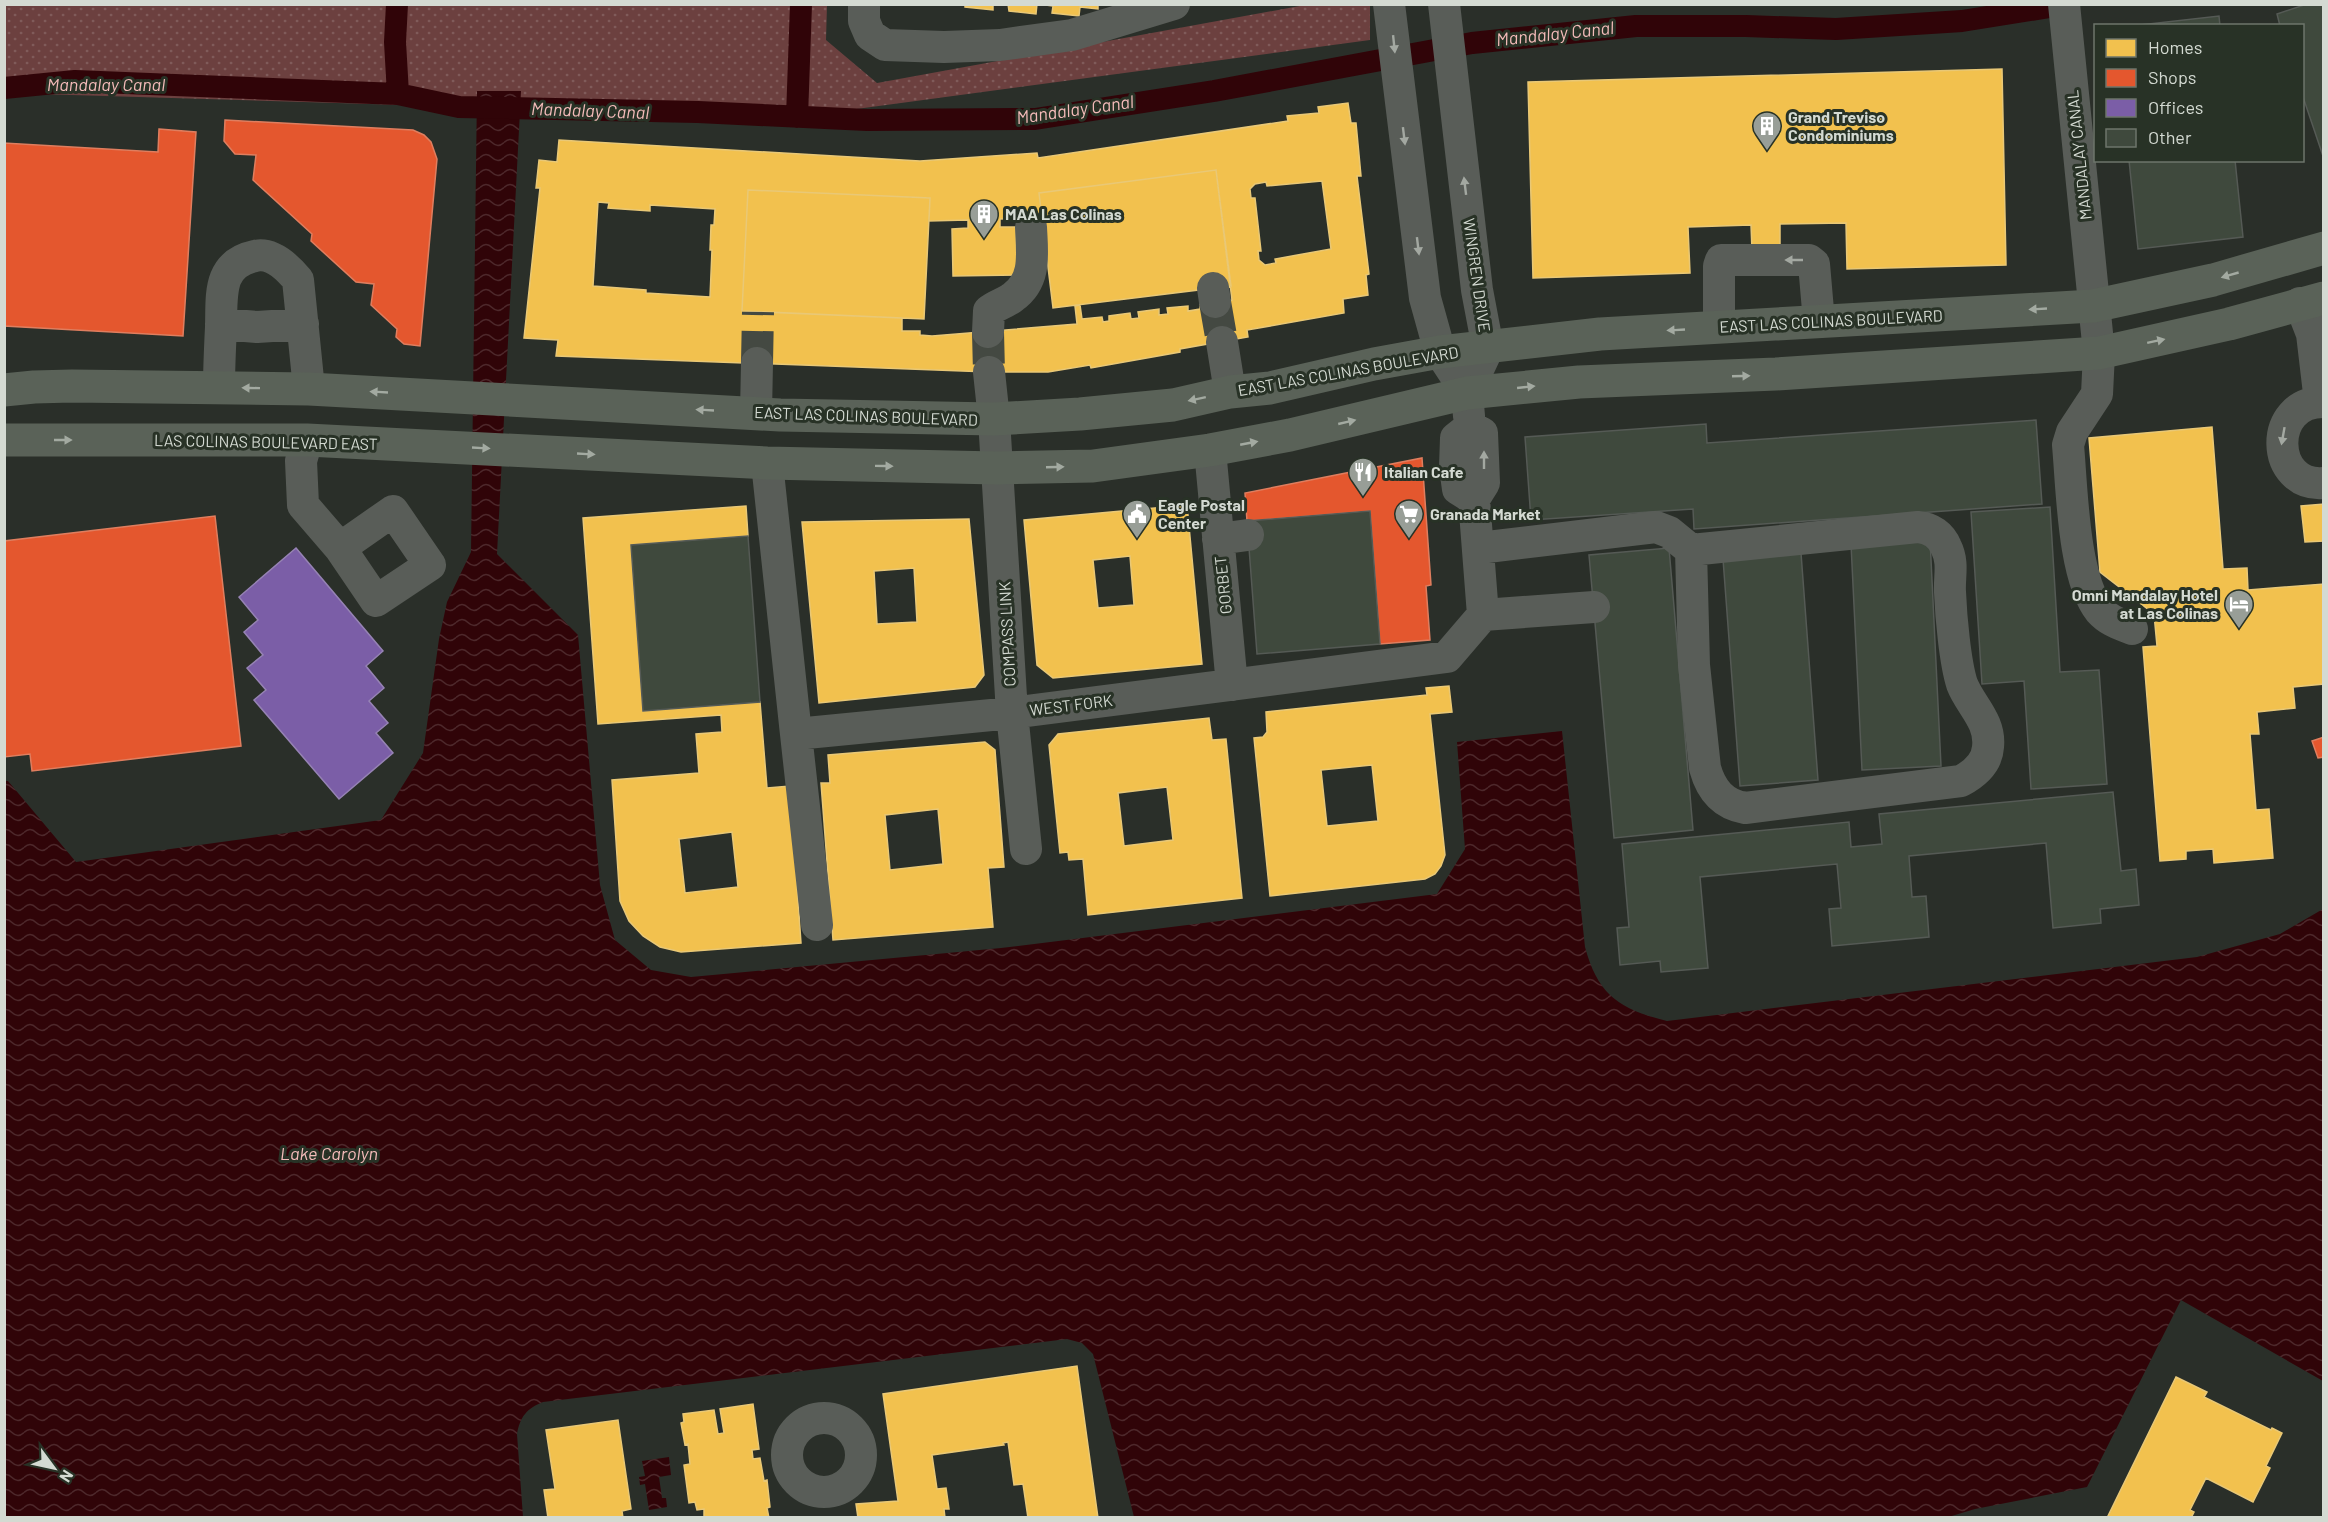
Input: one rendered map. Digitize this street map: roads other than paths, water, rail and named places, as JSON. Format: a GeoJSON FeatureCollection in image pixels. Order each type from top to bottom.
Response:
{"type":"FeatureCollection","features":[{"type":"Feature","properties":{"kind":"main road","name":"EAST LAS COLINAS BOULEVARD"},"geometry":{"type":"LineString","coordinates":[[309,389],[438,394],[756,413],[994,419],[1080,414],[1173,405],[1230,392],[1270,388],[1374,364],[1440,352],[1600,334],[2093,306],[2174,290],[2324,248]]}},
{"type":"Feature","properties":{"kind":"main road"},"geometry":{"type":"LineString","coordinates":[[766,463],[997,468],[1093,466],[1210,450],[1290,435],[1467,393],[1579,382],[1776,374],[2099,353],[2229,324],[2312,300],[2286,259]]}},
{"type":"Feature","properties":{"kind":"main road"},"geometry":{"type":"LineString","coordinates":[[4,390],[53,387],[309,389],[308,440]]}},
{"type":"Feature","properties":{"kind":"main road","name":"LAS COLINAS BOULEVARD EAST"},"geometry":{"type":"LineString","coordinates":[[4,440],[308,440],[766,463]]}},
{"type":"Feature","properties":{"kind":"street"},"geometry":{"type":"LineString","coordinates":[[864,4],[864,21],[870,35],[885,45],[944,47],[1000,45],[1072,35],[1174,4]]}},
{"type":"Feature","properties":{"kind":"street"},"geometry":{"type":"LineString","coordinates":[[1389,4],[1425,298],[1440,352],[1467,393],[1470,427],[1456,438],[1455,467],[1458,489],[1474,499],[1483,615],[1594,607]]}},
{"type":"Feature","properties":{"kind":"street","name":"WINGREN DRIVE"},"geometry":{"type":"LineString","coordinates":[[1444,4],[1478,290],[1488,348],[1467,393]]}},
{"type":"Feature","properties":{"kind":"street","name":"MANDALAY CANAL"},"geometry":{"type":"LineString","coordinates":[[2064,4],[2099,353],[2097,394],[2072,432],[2068,445],[2080,569],[2092,598],[2100,610],[2111,621],[2132,629]]}},
{"type":"Feature","properties":{"kind":"street"},"geometry":{"type":"LineString","coordinates":[[988,332],[989,311],[1013,297],[1030,278],[1032,268],[1031,227]]}},
{"type":"Feature","properties":{"kind":"street"},"geometry":{"type":"LineString","coordinates":[[219,388],[220,294],[228,274],[240,260],[259,255],[275,260],[290,270],[298,280],[309,389]]}},
{"type":"Feature","properties":{"kind":"street"},"geometry":{"type":"LineString","coordinates":[[1719,327],[1719,266],[1721,260],[1809,260],[1814,264],[1819,322]]}},
{"type":"Feature","properties":{"kind":"street"},"geometry":{"type":"LineString","coordinates":[[2312,300],[2312,334],[2322,402],[2307,405],[2295,412],[2287,422],[2282,435],[2282,449],[2286,462],[2294,473],[2305,480],[2324,483]]}},
{"type":"Feature","properties":{"kind":"street"},"geometry":{"type":"LineString","coordinates":[[221,324],[257,327],[303,324]]}},
{"type":"Feature","properties":{"kind":"street"},"geometry":{"type":"LineString","coordinates":[[1222,342],[1230,392]]}},
{"type":"Feature","properties":{"kind":"street"},"geometry":{"type":"LineString","coordinates":[[756,413],[757,363]]}},
{"type":"Feature","properties":{"kind":"street","name":"COMPASS LINK"},"geometry":{"type":"LineString","coordinates":[[990,372],[1012,713],[1026,849]]}},
{"type":"Feature","properties":{"kind":"street"},"geometry":{"type":"LineString","coordinates":[[308,440],[300,461],[303,505],[340,548]]}},
{"type":"Feature","properties":{"kind":"street","name":"GORBET"},"geometry":{"type":"LineString","coordinates":[[1210,450],[1233,537],[1232,685]]}},
{"type":"Feature","properties":{"kind":"street"},"geometry":{"type":"LineString","coordinates":[[766,463],[762,552],[796,734],[817,925]]}},
{"type":"Feature","properties":{"kind":"street"},"geometry":{"type":"LineString","coordinates":[[1479,548],[1656,527],[1670,532],[1691,549],[1918,527],[1930,530],[1940,537],[1951,560],[1950,591],[1963,684],[1980,712],[1988,738],[1986,756],[1980,766],[1972,775],[1961,781],[1745,808],[1723,800],[1708,779],[1705,768],[1694,665],[1691,549]]}},
{"type":"Feature","properties":{"kind":"street","name":"WEST FORK"},"geometry":{"type":"LineString","coordinates":[[796,734],[1012,713],[1447,657],[1483,615]]}},
{"type":"Feature","properties":{"kind":"water","name":"Lake Carolyn"},"geometry":{"type":"Polygon","coordinates":[[[477,91],[521,91],[497,554],[578,635],[600,885],[615,940],[651,970],[691,977],[1001,948],[1437,894],[1465,849],[1457,742],[1562,731],[1585,947],[1590,963],[1604,988],[1613,998],[1636,1011],[1667,1021],[2197,957],[2280,934],[2323,909],[2323,1381],[2181,1300],[2087,1487],[1975,1509],[1945,1518],[1134,1517],[1093,1354],[1082,1343],[1067,1339],[543,1402],[525,1414],[517,1434],[523,1517],[5,1518],[5,781],[8,781],[76,862],[381,820],[423,753],[439,639],[447,602],[471,552],[477,91]]]}},
{"type":"Feature","properties":{"kind":"water"},"geometry":{"type":"Polygon","coordinates":[[[669,1457],[671,1475],[659,1477],[662,1498],[666,1498],[667,1507],[649,1510],[645,1484],[640,1485],[639,1477],[645,1476],[642,1461],[669,1457]]]}},
{"type":"Feature","properties":{"kind":"waterway"},"geometry":{"type":"LineString","coordinates":[[397,4],[395,42],[398,94]]}},
{"type":"Feature","properties":{"kind":"waterway"},"geometry":{"type":"LineString","coordinates":[[797,117],[801,4]]}},
{"type":"Feature","properties":{"kind":"waterway","name":"Mandalay Canal"},"geometry":{"type":"LineString","coordinates":[[4,88],[75,81],[398,94],[459,107],[698,112],[867,120],[1035,119],[1214,91],[1472,43],[1636,26],[1836,29],[1962,21],[2068,4]]}},
{"type":"Feature","properties":{"kind":"tunnel"},"geometry":{"type":"LineString","coordinates":[[1215,302],[1222,342]]}},
{"type":"Feature","properties":{"kind":"tunnel"},"geometry":{"type":"LineString","coordinates":[[757,363],[758,312]]}},
{"type":"Feature","properties":{"kind":"tunnel"},"geometry":{"type":"LineString","coordinates":[[988,332],[989,372]]}},
{"type":"Feature","properties":{"kind":"place","name":"Grand Treviso Condominiums"},"geometry":{"type":"Point","coordinates":[1767,152]}},
{"type":"Feature","properties":{"kind":"place","name":"MAA Las Colinas"},"geometry":{"type":"Point","coordinates":[984,240]}},
{"type":"Feature","properties":{"kind":"place","name":"Italian Cafe"},"geometry":{"type":"Point","coordinates":[1363,498]}},
{"type":"Feature","properties":{"kind":"place","name":"Eagle Postal Center"},"geometry":{"type":"Point","coordinates":[1137,540]}},
{"type":"Feature","properties":{"kind":"place","name":"Granada Market"},"geometry":{"type":"Point","coordinates":[1409,540]}},
{"type":"Feature","properties":{"kind":"place","name":"Omni Mandalay Hotel at Las Colinas"},"geometry":{"type":"Point","coordinates":[2239,630]}}]}
